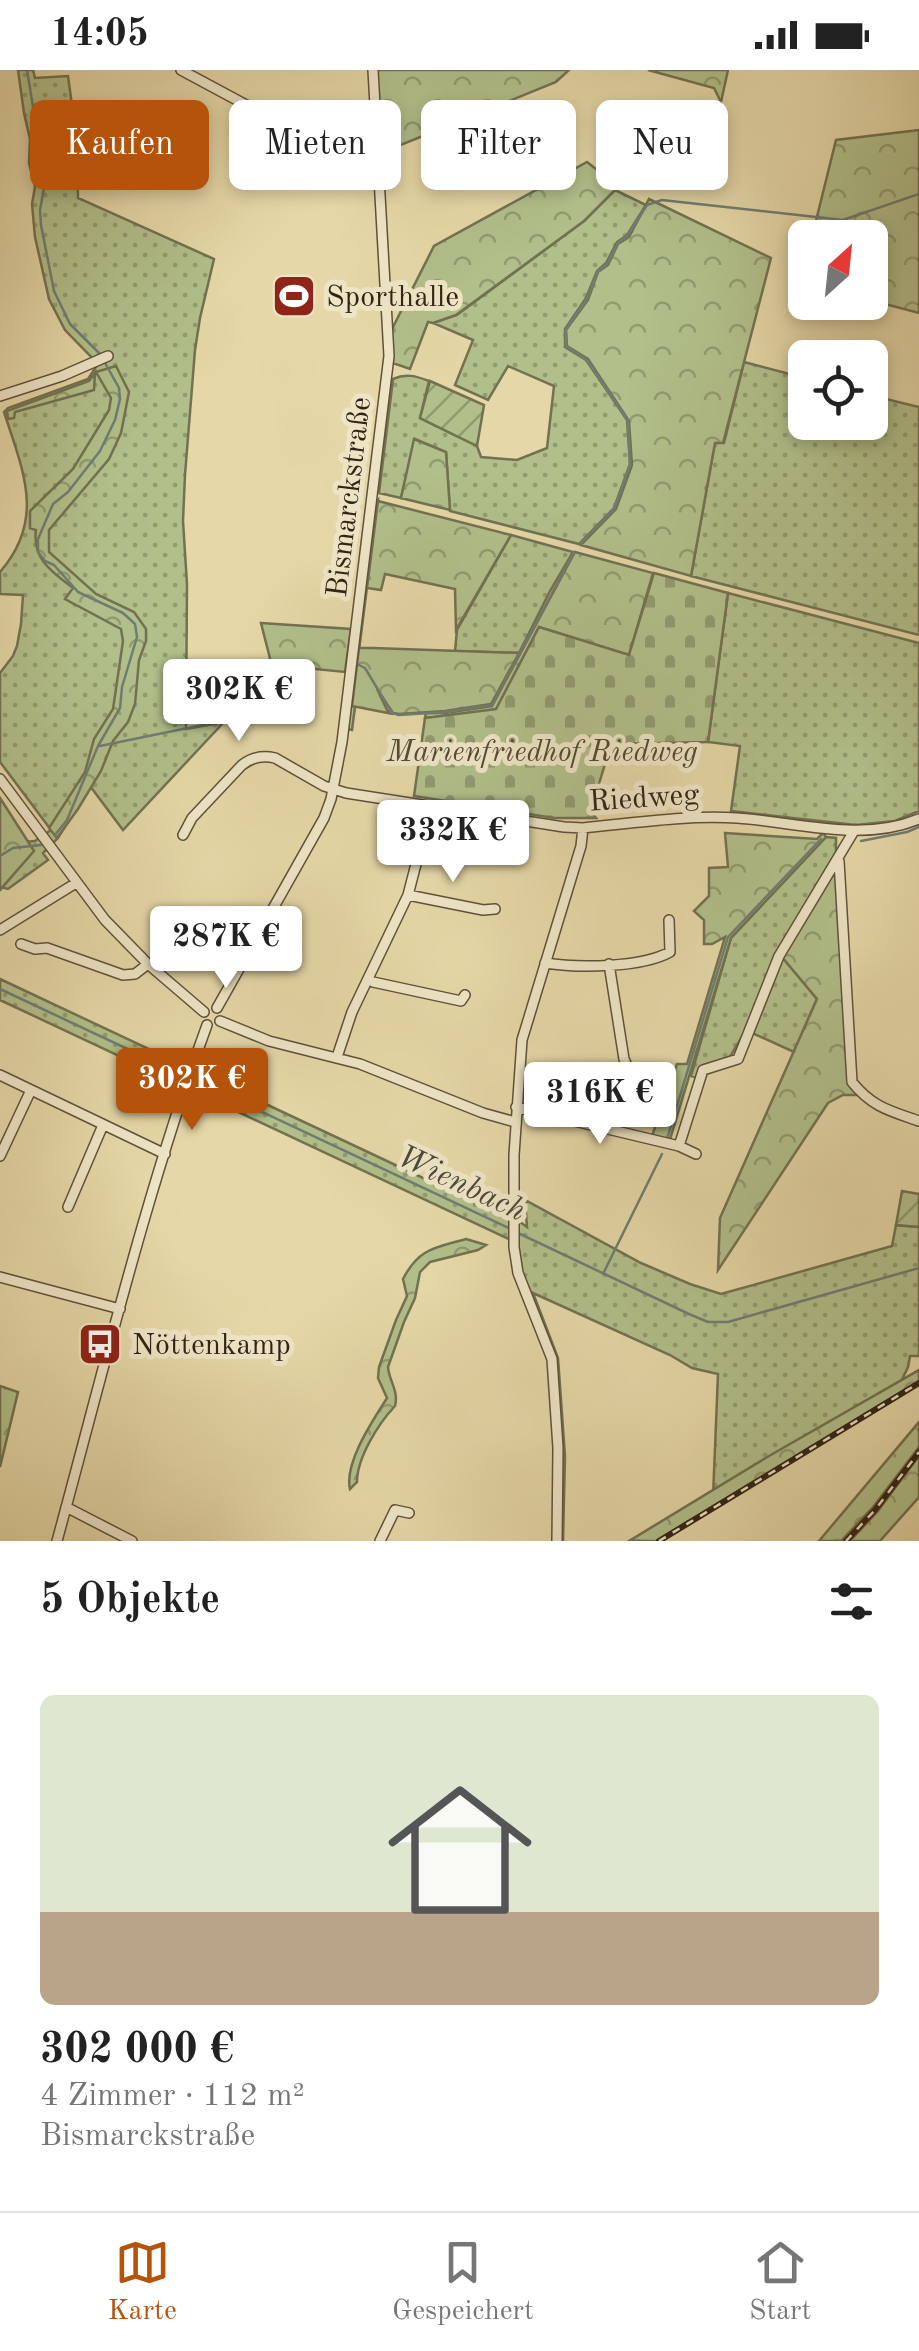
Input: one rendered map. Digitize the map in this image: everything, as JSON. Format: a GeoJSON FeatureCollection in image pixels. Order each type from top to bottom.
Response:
{"type":"FeatureCollection","features":[{"type":"Feature","properties":{"kind":"street"},"geometry":{"type":"LineString","coordinates":[[182,70],[237,100]]}},
{"type":"Feature","properties":{"kind":"street","name":"Bismarckstraße"},"geometry":{"type":"LineString","coordinates":[[373,70],[375,100]]}},
{"type":"Feature","properties":{"kind":"street","name":"Bismarckstraße"},"geometry":{"type":"LineString","coordinates":[[217,1008],[313,839],[333,789],[347,706],[388,373],[379,190]]}},
{"type":"Feature","properties":{"kind":"street"},"geometry":{"type":"LineString","coordinates":[[0,396],[108,356]]}},
{"type":"Feature","properties":{"kind":"street","name":"Riedweg"},"geometry":{"type":"LineString","coordinates":[[183,835],[192,818],[242,765],[267,756],[333,789],[564,827],[700,817],[854,831],[885,829],[919,818]]}},
{"type":"Feature","properties":{"kind":"street"},"geometry":{"type":"LineString","coordinates":[[0,779],[105,920],[204,1012]]}},
{"type":"Feature","properties":{"kind":"street"},"geometry":{"type":"LineString","coordinates":[[336,1056],[408,895],[431,806]]}},
{"type":"Feature","properties":{"kind":"street"},"geometry":{"type":"LineString","coordinates":[[557,1541],[558,1448],[552,1359],[518,1273],[514,1240],[515,1122],[522,1040],[581,846],[583,828]]}},
{"type":"Feature","properties":{"kind":"street"},"geometry":{"type":"LineString","coordinates":[[840,830],[843,846]]}},
{"type":"Feature","properties":{"kind":"street"},"geometry":{"type":"LineString","coordinates":[[679,1146],[703,1070],[738,1059],[780,956],[854,831]]}},
{"type":"Feature","properties":{"kind":"street"},"geometry":{"type":"LineString","coordinates":[[839,858],[852,1082],[880,1108],[919,1121]]}},
{"type":"Feature","properties":{"kind":"street"},"geometry":{"type":"LineString","coordinates":[[0,930],[76,882]]}},
{"type":"Feature","properties":{"kind":"street"},"geometry":{"type":"LineString","coordinates":[[408,895],[495,909]]}},
{"type":"Feature","properties":{"kind":"street"},"geometry":{"type":"LineString","coordinates":[[545,963],[633,964],[658,958],[670,952],[669,920]]}},
{"type":"Feature","properties":{"kind":"street"},"geometry":{"type":"LineString","coordinates":[[21,944],[47,948],[124,975],[135,974],[148,964]]}},
{"type":"Feature","properties":{"kind":"street"},"geometry":{"type":"LineString","coordinates":[[609,964],[624,1059],[633,1079]]}},
{"type":"Feature","properties":{"kind":"street"},"geometry":{"type":"LineString","coordinates":[[368,979],[461,1001],[465,995]]}},
{"type":"Feature","properties":{"kind":"street"},"geometry":{"type":"LineString","coordinates":[[217,1008],[220,1021],[215,1026],[208,1025],[203,1019],[204,1012],[217,1008]]}},
{"type":"Feature","properties":{"kind":"street"},"geometry":{"type":"LineString","coordinates":[[220,1021],[269,1041],[336,1056],[515,1122]]}},
{"type":"Feature","properties":{"kind":"street"},"geometry":{"type":"LineString","coordinates":[[57,1541],[120,1308],[208,1025]]}},
{"type":"Feature","properties":{"kind":"street"},"geometry":{"type":"LineString","coordinates":[[0,1075],[166,1154]]}},
{"type":"Feature","properties":{"kind":"street"},"geometry":{"type":"LineString","coordinates":[[0,1156],[31,1090]]}},
{"type":"Feature","properties":{"kind":"street"},"geometry":{"type":"LineString","coordinates":[[516,1107],[679,1146],[696,1154]]}},
{"type":"Feature","properties":{"kind":"street"},"geometry":{"type":"LineString","coordinates":[[68,1207],[102,1125]]}},
{"type":"Feature","properties":{"kind":"street"},"geometry":{"type":"LineString","coordinates":[[0,1277],[120,1308]]}},
{"type":"Feature","properties":{"kind":"street"},"geometry":{"type":"LineString","coordinates":[[66,1507],[132,1541]]}},
{"type":"Feature","properties":{"kind":"street"},"geometry":{"type":"LineString","coordinates":[[380,1541],[395,1510],[409,1513]]}},
{"type":"Feature","properties":{"kind":"green space"},"geometry":{"type":"Polygon","coordinates":[[[18,70],[33,70],[35,78],[68,76],[71,100],[30,100],[30,139],[18,70]]]}},
{"type":"Feature","properties":{"kind":"green space"},"geometry":{"type":"Polygon","coordinates":[[[376,70],[569,70],[556,82],[512,100],[421,100],[421,137],[401,145],[401,100],[378,100],[376,70]]]}},
{"type":"Feature","properties":{"kind":"green space"},"geometry":{"type":"Polygon","coordinates":[[[648,70],[728,70],[721,100],[714,88],[648,70]]]}},
{"type":"Feature","properties":{"kind":"green space"},"geometry":{"type":"Polygon","coordinates":[[[919,130],[919,313],[888,305],[888,220],[816,220],[836,140],[919,130]]]}},
{"type":"Feature","properties":{"kind":"green space"},"geometry":{"type":"Polygon","coordinates":[[[587,162],[596,169],[596,190],[615,190],[584,221],[456,315],[428,322],[410,369],[393,363],[391,331],[434,246],[536,190],[576,190],[576,168],[587,162]]]}},
{"type":"Feature","properties":{"kind":"green space"},"geometry":{"type":"Polygon","coordinates":[[[34,190],[78,190],[78,198],[214,259],[195,350],[185,475],[186,729],[224,722],[123,830],[90,786],[58,838],[43,853],[48,860],[8,889],[0,887],[0,844],[35,841],[51,830],[0,762],[0,673],[17,646],[23,595],[0,594],[0,572],[23,533],[26,514],[23,475],[4,412],[88,379],[98,364],[65,330],[49,299],[32,204],[34,190]]]}},
{"type":"Feature","properties":{"kind":"green space"},"geometry":{"type":"Polygon","coordinates":[[[615,190],[646,205],[597,271],[586,298],[565,329],[565,347],[586,360],[627,420],[630,464],[614,508],[579,544],[450,511],[446,452],[415,439],[401,498],[379,493],[393,379],[398,377],[429,381],[420,418],[477,446],[481,457],[517,460],[547,448],[554,386],[508,366],[488,400],[455,385],[473,340],[433,323],[457,315],[584,221],[615,190]]]}},
{"type":"Feature","properties":{"kind":"green space"},"geometry":{"type":"Polygon","coordinates":[[[649,199],[771,258],[723,443],[715,443],[691,576],[581,545],[616,509],[632,465],[629,421],[588,359],[567,346],[566,330],[588,300],[598,272],[608,265],[618,244],[629,237],[649,199]]]}},
{"type":"Feature","properties":{"kind":"green space"},"geometry":{"type":"Polygon","coordinates":[[[744,362],[788,374],[788,440],[888,440],[888,399],[919,407],[919,635],[691,576],[715,442],[724,443],[744,362]]]}},
{"type":"Feature","properties":{"kind":"green space"},"geometry":{"type":"Polygon","coordinates":[[[116,366],[129,392],[121,433],[109,459],[49,530],[49,552],[96,594],[134,612],[146,629],[146,641],[128,722],[57,838],[49,828],[85,772],[94,739],[113,709],[123,641],[121,629],[65,599],[73,588],[40,557],[36,530],[30,528],[30,511],[73,469],[109,410],[111,398],[96,372],[116,366]]]}},
{"type":"Feature","properties":{"kind":"green space"},"geometry":{"type":"Polygon","coordinates":[[[95,373],[94,390],[15,412],[14,418],[8,419],[7,411],[89,381],[95,373]]]}},
{"type":"Feature","properties":{"kind":"green space"},"geometry":{"type":"Polygon","coordinates":[[[430,381],[484,405],[477,446],[420,418],[430,381]]]}},
{"type":"Feature","properties":{"kind":"green space"},"geometry":{"type":"Polygon","coordinates":[[[414,439],[446,452],[450,510],[401,498],[414,439]]]}},
{"type":"Feature","properties":{"kind":"green space"},"geometry":{"type":"Polygon","coordinates":[[[378,500],[352,706],[352,730],[347,729],[378,500]]]}},
{"type":"Feature","properties":{"kind":"green space"},"geometry":{"type":"Polygon","coordinates":[[[378,501],[511,535],[456,630],[455,589],[385,574],[381,590],[367,588],[378,501]]]}},
{"type":"Feature","properties":{"kind":"green space"},"geometry":{"type":"Polygon","coordinates":[[[511,535],[573,552],[519,653],[455,651],[457,630],[511,535]]]}},
{"type":"Feature","properties":{"kind":"green space"},"geometry":{"type":"Polygon","coordinates":[[[575,552],[653,573],[629,655],[539,627],[496,710],[425,718],[426,713],[492,706],[575,552]]]}},
{"type":"Feature","properties":{"kind":"green space","name":"Marienfriedhof Riedweg"},"geometry":{"type":"Polygon","coordinates":[[[654,573],[728,593],[708,742],[611,744],[592,807],[596,818],[554,818],[414,796],[425,718],[496,709],[539,627],[629,655],[654,573]]]}},
{"type":"Feature","properties":{"kind":"green space"},"geometry":{"type":"Polygon","coordinates":[[[728,593],[919,643],[919,811],[895,821],[856,825],[731,811],[740,746],[708,742],[728,593]]]}},
{"type":"Feature","properties":{"kind":"green space"},"geometry":{"type":"Polygon","coordinates":[[[261,623],[351,629],[345,672],[305,668],[274,674],[261,623]]]}},
{"type":"Feature","properties":{"kind":"green space"},"geometry":{"type":"Polygon","coordinates":[[[359,648],[519,653],[491,704],[399,714],[393,713],[377,689],[393,714],[352,706],[359,648]]]}},
{"type":"Feature","properties":{"kind":"green space"},"geometry":{"type":"Polygon","coordinates":[[[0,798],[34,851],[0,890],[0,798]]]}},
{"type":"Feature","properties":{"kind":"green space"},"geometry":{"type":"Polygon","coordinates":[[[725,833],[817,839],[823,833],[826,837],[731,938],[668,1146],[652,1136],[677,1064],[687,1064],[725,937],[704,944],[704,920],[694,911],[709,896],[709,868],[728,867],[725,833]]]}},
{"type":"Feature","properties":{"kind":"green space"},"geometry":{"type":"Polygon","coordinates":[[[826,837],[836,838],[836,858],[777,954],[743,1035],[724,1067],[697,1078],[691,1076],[731,938],[826,837]]]}},
{"type":"Feature","properties":{"kind":"green space"},"geometry":{"type":"Polygon","coordinates":[[[836,867],[850,1083],[860,1095],[843,1095],[828,1103],[718,1270],[720,1218],[817,999],[782,957],[836,867]]]}},
{"type":"Feature","properties":{"kind":"green space"},"geometry":{"type":"Polygon","coordinates":[[[782,957],[817,999],[794,1052],[750,1032],[782,957]]]}},
{"type":"Feature","properties":{"kind":"green space"},"geometry":{"type":"Polygon","coordinates":[[[0,979],[508,1218],[513,1217],[527,1227],[525,1200],[641,1263],[721,1294],[892,1246],[896,1225],[919,1227],[919,1356],[910,1356],[900,1384],[713,1497],[718,1374],[692,1368],[533,1293],[558,1358],[565,1456],[561,1541],[557,1361],[519,1267],[517,1243],[0,1000],[0,979]]]}},
{"type":"Feature","properties":{"kind":"green space"},"geometry":{"type":"Polygon","coordinates":[[[902,1191],[919,1194],[919,1227],[896,1225],[902,1191]]]}},
{"type":"Feature","properties":{"kind":"green space"},"geometry":{"type":"Polygon","coordinates":[[[466,1239],[486,1245],[430,1262],[420,1272],[415,1298],[388,1367],[395,1406],[370,1442],[357,1482],[350,1489],[355,1455],[387,1398],[378,1378],[379,1367],[407,1296],[403,1279],[422,1255],[466,1239]]]}},
{"type":"Feature","properties":{"kind":"green space"},"geometry":{"type":"Polygon","coordinates":[[[919,1370],[919,1381],[656,1541],[629,1541],[769,1456],[919,1370]]]}},
{"type":"Feature","properties":{"kind":"green space"},"geometry":{"type":"Polygon","coordinates":[[[0,1386],[18,1392],[0,1467],[0,1386]]]}},
{"type":"Feature","properties":{"kind":"green space"},"geometry":{"type":"Polygon","coordinates":[[[919,1422],[919,1447],[873,1507],[841,1541],[819,1541],[919,1422]]]}},
{"type":"Feature","properties":{"kind":"green space"},"geometry":{"type":"Polygon","coordinates":[[[919,1456],[919,1497],[880,1541],[850,1541],[878,1511],[919,1456]]]}},
{"type":"Feature","properties":{"kind":"waterway"},"geometry":{"type":"LineString","coordinates":[[27,70],[44,188],[41,225],[54,291],[70,324],[100,354]]}},
{"type":"Feature","properties":{"kind":"waterway"},"geometry":{"type":"LineString","coordinates":[[580,544],[614,509],[630,465],[628,421],[587,360],[566,346],[566,329],[587,299],[598,271],[607,264],[647,205],[662,200],[843,220],[919,194]]}},
{"type":"Feature","properties":{"kind":"waterway"},"geometry":{"type":"LineString","coordinates":[[55,835],[67,820],[98,746],[120,708],[137,637],[135,624],[123,613],[78,592],[38,552],[38,539],[53,504],[68,492],[100,451],[115,420],[119,388],[104,361]]}},
{"type":"Feature","properties":{"kind":"waterway"},"geometry":{"type":"LineString","coordinates":[[357,664],[365,668],[392,713],[445,712],[492,705],[574,552]]}},
{"type":"Feature","properties":{"kind":"waterway"},"geometry":{"type":"LineString","coordinates":[[100,746],[275,710]]}},
{"type":"Feature","properties":{"kind":"waterway"},"geometry":{"type":"LineString","coordinates":[[861,841],[919,827]]}},
{"type":"Feature","properties":{"kind":"waterway"},"geometry":{"type":"LineString","coordinates":[[667,1139],[728,937],[821,839]]}},
{"type":"Feature","properties":{"kind":"waterway"},"geometry":{"type":"LineString","coordinates":[[0,856],[13,848],[41,845]]}},
{"type":"Feature","properties":{"kind":"waterway","name":"Wienbach"},"geometry":{"type":"LineString","coordinates":[[0,989],[185,1076]]}},
{"type":"Feature","properties":{"kind":"waterway","name":"Wienbach"},"geometry":{"type":"LineString","coordinates":[[192,1079],[511,1229]]}},
{"type":"Feature","properties":{"kind":"waterway"},"geometry":{"type":"LineString","coordinates":[[603,1274],[662,1154]]}},
{"type":"Feature","properties":{"kind":"waterway","name":"Wienbach"},"geometry":{"type":"LineString","coordinates":[[518,1233],[708,1322],[728,1322],[919,1268]]}},
{"type":"Feature","properties":{"kind":"railway"},"geometry":{"type":"LineString","coordinates":[[659,1541],[919,1383]]}},
{"type":"Feature","properties":{"kind":"railway"},"geometry":{"type":"LineString","coordinates":[[846,1541],[919,1452]]}},
{"type":"Feature","properties":{"kind":"place","name":"Sporthalle"},"geometry":{"type":"Point","coordinates":[294,296]}},
{"type":"Feature","properties":{"kind":"place","name":"Nöttenkamp"},"geometry":{"type":"Point","coordinates":[100,1344]}}]}
